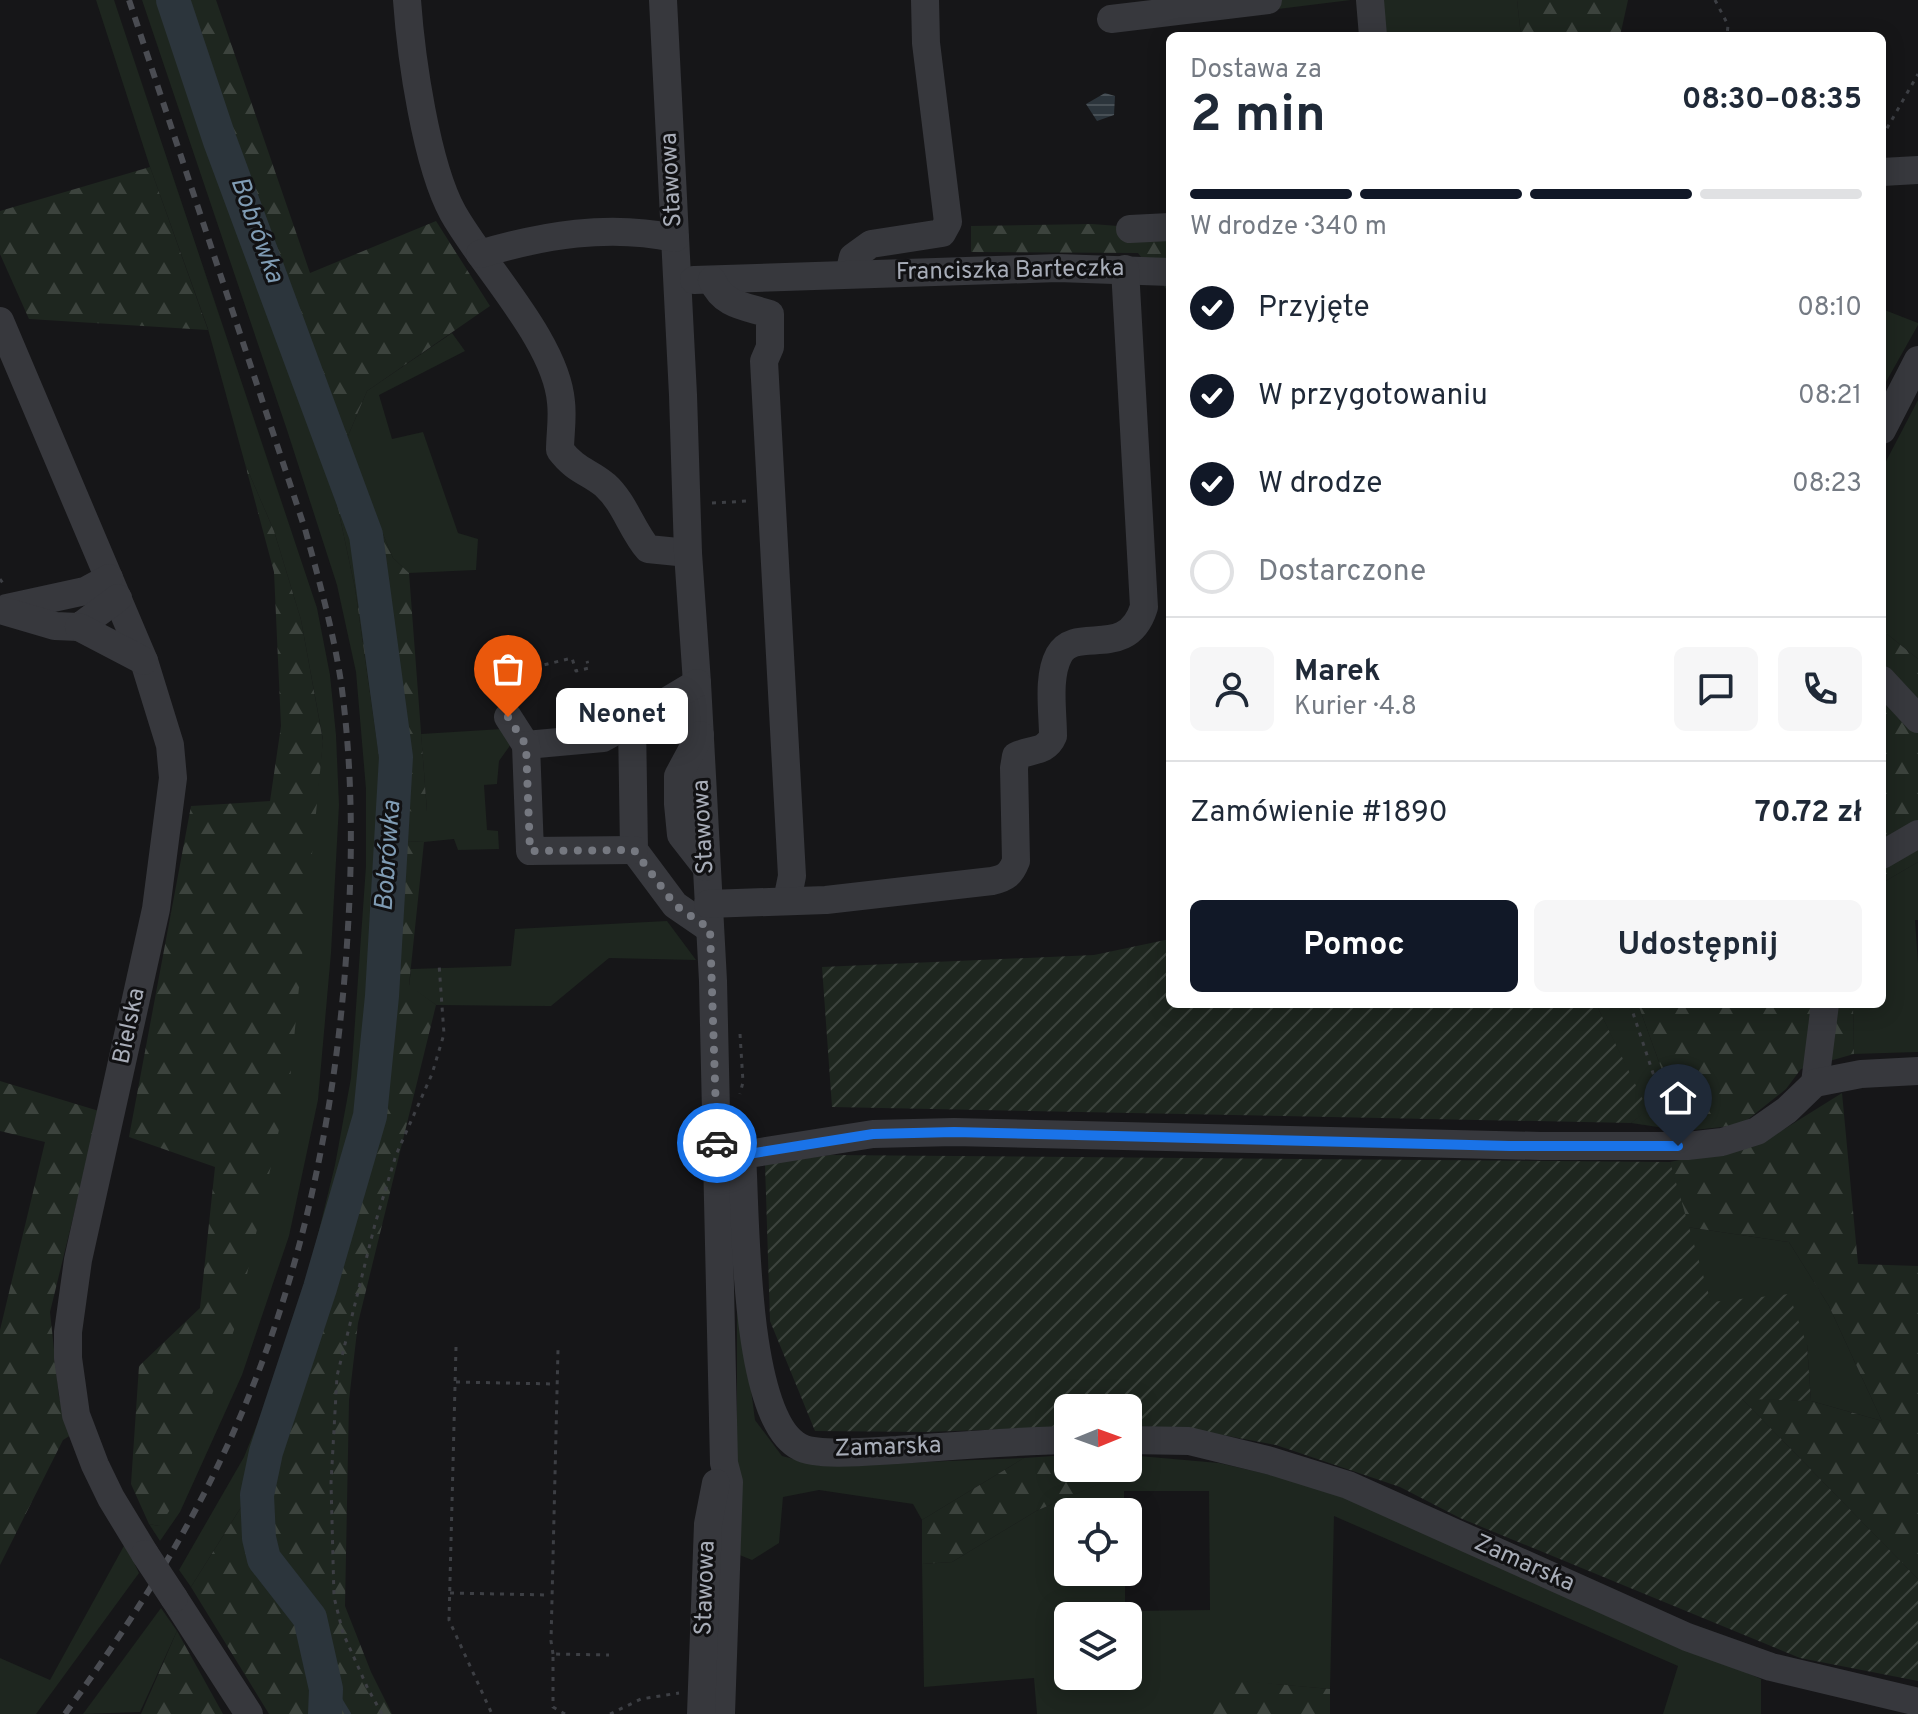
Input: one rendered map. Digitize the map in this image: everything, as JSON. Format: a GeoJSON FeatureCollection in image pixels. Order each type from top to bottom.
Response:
{"type":"FeatureCollection","features":[{"type":"Feature","properties":{"kind":"street"},"geometry":{"type":"LineString","coordinates":[[407,0],[420,101],[437,171],[452,211],[553,367],[561,401],[560,450],[571,465],[604,484],[621,503],[636,535],[648,549],[688,553]]}},
{"type":"Feature","properties":{"kind":"street","name":"Stawowa"},"geometry":{"type":"LineString","coordinates":[[663,0],[688,553],[717,1074],[730,1155],[724,1463],[729,1482],[721,1714]]}},
{"type":"Feature","properties":{"kind":"street","name":"Franciszka Barteczka"},"geometry":{"type":"LineString","coordinates":[[849,274],[853,257],[871,244],[942,233],[948,222],[926,43],[925,0]]}},
{"type":"Feature","properties":{"kind":"street"},"geometry":{"type":"LineString","coordinates":[[1111,19],[1268,0]]}},
{"type":"Feature","properties":{"kind":"street"},"geometry":{"type":"LineString","coordinates":[[1370,0],[1373,32]]}},
{"type":"Feature","properties":{"kind":"street"},"geometry":{"type":"LineString","coordinates":[[1886,172],[1918,170]]}},
{"type":"Feature","properties":{"kind":"street"},"geometry":{"type":"LineString","coordinates":[[1130,229],[1166,227]]}},
{"type":"Feature","properties":{"kind":"street"},"geometry":{"type":"LineString","coordinates":[[480,254],[597,230],[636,230],[675,238]]}},
{"type":"Feature","properties":{"kind":"street","name":"Franciszka Barteczka"},"geometry":{"type":"LineString","coordinates":[[677,280],[1058,268],[1166,272]]}},
{"type":"Feature","properties":{"kind":"street"},"geometry":{"type":"LineString","coordinates":[[632,722],[634,850],[675,905],[709,916],[787,901],[826,900],[992,881],[1005,878],[1012,872],[1016,861],[1016,756],[1050,744],[1053,736],[1054,674],[1059,654],[1069,644],[1119,637],[1132,631],[1140,621],[1144,607],[1125,269]]}},
{"type":"Feature","properties":{"kind":"street"},"geometry":{"type":"LineString","coordinates":[[712,280],[718,294],[729,302],[770,314],[770,347],[764,361],[792,876],[787,901]]}},
{"type":"Feature","properties":{"kind":"street","name":"Bielska"},"geometry":{"type":"LineString","coordinates":[[0,321],[144,661],[170,745],[173,778],[156,909],[78,1260],[68,1332],[72,1387],[80,1428],[111,1498],[249,1714]]}},
{"type":"Feature","properties":{"kind":"street"},"geometry":{"type":"LineString","coordinates":[[1886,422],[1918,360]]}},
{"type":"Feature","properties":{"kind":"street"},"geometry":{"type":"LineString","coordinates":[[0,610],[85,591],[113,588]]}},
{"type":"Feature","properties":{"kind":"street"},"geometry":{"type":"LineString","coordinates":[[79,627],[113,588]]}},
{"type":"Feature","properties":{"kind":"street"},"geometry":{"type":"LineString","coordinates":[[0,610],[55,626],[79,627],[144,661]]}},
{"type":"Feature","properties":{"kind":"street"},"geometry":{"type":"LineString","coordinates":[[526,745],[603,738],[697,683]]}},
{"type":"Feature","properties":{"kind":"street"},"geometry":{"type":"LineString","coordinates":[[1886,684],[1918,719]]}},
{"type":"Feature","properties":{"kind":"street"},"geometry":{"type":"LineString","coordinates":[[508,717],[526,745],[530,851],[634,850]]}},
{"type":"Feature","properties":{"kind":"street"},"geometry":{"type":"LineString","coordinates":[[1886,853],[1918,834]]}},
{"type":"Feature","properties":{"kind":"street"},"geometry":{"type":"LineString","coordinates":[[1815,1083],[1824,1008]]}},
{"type":"Feature","properties":{"kind":"street"},"geometry":{"type":"LineString","coordinates":[[730,1155],[873,1134],[954,1132],[1525,1146],[1678,1146],[1722,1142],[1757,1131],[1787,1110],[1815,1083],[1861,1074],[1918,1071]]}},
{"type":"Feature","properties":{"kind":"street","name":"Zamarska"},"geometry":{"type":"LineString","coordinates":[[730,1155],[752,1331],[776,1425],[800,1448],[842,1453],[1054,1441]]}},
{"type":"Feature","properties":{"kind":"street","name":"Zamarska"},"geometry":{"type":"LineString","coordinates":[[1142,1440],[1189,1441],[1271,1461],[1348,1485],[1687,1637],[1771,1667],[1918,1702]]}},
{"type":"Feature","properties":{"kind":"street","name":"Stawowa"},"geometry":{"type":"LineString","coordinates":[[701,1714],[708,1524],[716,1480],[724,1463]]}},
{"type":"Feature","properties":{"kind":"path"},"geometry":{"type":"LineString","coordinates":[[1715,0],[1728,25],[1727,32]]}},
{"type":"Feature","properties":{"kind":"path"},"geometry":{"type":"LineString","coordinates":[[1886,130],[1918,74]]}},
{"type":"Feature","properties":{"kind":"path"},"geometry":{"type":"LineString","coordinates":[[701,504],[772,500]]}},
{"type":"Feature","properties":{"kind":"path"},"geometry":{"type":"LineString","coordinates":[[499,684],[523,670],[572,658],[576,671],[589,668],[587,661]]}},
{"type":"Feature","properties":{"kind":"path"},"geometry":{"type":"LineString","coordinates":[[382,1714],[343,1633],[334,1597],[331,1483],[337,1376],[375,1224],[396,1155],[432,1074],[444,1034],[439,964]]}},
{"type":"Feature","properties":{"kind":"path"},"geometry":{"type":"LineString","coordinates":[[1631,1008],[1678,1146]]}},
{"type":"Feature","properties":{"kind":"path"},"geometry":{"type":"LineString","coordinates":[[456,1347],[449,1620],[492,1714]]}},
{"type":"Feature","properties":{"kind":"path"},"geometry":{"type":"LineString","coordinates":[[548,1714],[553,1707],[551,1641],[558,1350]]}},
{"type":"Feature","properties":{"kind":"path"},"geometry":{"type":"LineString","coordinates":[[456,1382],[557,1384]]}},
{"type":"Feature","properties":{"kind":"path"},"geometry":{"type":"LineString","coordinates":[[450,1593],[552,1595]]}},
{"type":"Feature","properties":{"kind":"path"},"geometry":{"type":"LineString","coordinates":[[553,1654],[609,1655]]}},
{"type":"Feature","properties":{"kind":"path"},"geometry":{"type":"LineString","coordinates":[[553,1707],[565,1714]]}},
{"type":"Feature","properties":{"kind":"green space"},"geometry":{"type":"Polygon","coordinates":[[[96,0],[114,0],[317,608],[330,675],[339,805],[331,953],[318,1100],[289,1236],[242,1375],[180,1512],[160,1541],[149,1524],[159,1526],[308,879],[323,740],[301,620],[274,531],[245,464],[208,329],[150,167],[96,0]]]}},
{"type":"Feature","properties":{"kind":"green space"},"geometry":{"type":"Polygon","coordinates":[[[142,0],[163,0],[338,508],[355,588],[381,770],[381,810],[427,811],[421,734],[502,729],[511,744],[499,761],[497,784],[484,785],[487,830],[498,831],[499,849],[458,850],[454,839],[424,842],[386,840],[360,1110],[322,1306],[272,1458],[191,1587],[179,1570],[244,1457],[284,1357],[335,1165],[351,1078],[366,866],[366,789],[356,672],[337,585],[142,0]]]}},
{"type":"Feature","properties":{"kind":"green space"},"geometry":{"type":"Polygon","coordinates":[[[163,0],[216,0],[310,273],[436,221],[490,306],[367,391],[345,443],[393,558],[409,573],[427,812],[381,810],[381,770],[355,588],[338,508],[163,0]]]}},
{"type":"Feature","properties":{"kind":"green space"},"geometry":{"type":"Polygon","coordinates":[[[1230,0],[1351,0],[1230,15],[1230,0]]]}},
{"type":"Feature","properties":{"kind":"green space"},"geometry":{"type":"Polygon","coordinates":[[[1378,0],[1517,0],[1521,32],[1383,32],[1378,0]]]}},
{"type":"Feature","properties":{"kind":"green space"},"geometry":{"type":"Polygon","coordinates":[[[1517,0],[1628,0],[1621,32],[1521,32],[1517,0]]]}},
{"type":"Feature","properties":{"kind":"green space"},"geometry":{"type":"Polygon","coordinates":[[[150,167],[208,330],[29,319],[0,254],[0,211],[150,167]]]}},
{"type":"Feature","properties":{"kind":"green space"},"geometry":{"type":"Polygon","coordinates":[[[1092,224],[1166,230],[1166,289],[1138,253],[971,252],[971,226],[1092,224]]]}},
{"type":"Feature","properties":{"kind":"green space"},"geometry":{"type":"Polygon","coordinates":[[[1886,311],[1918,325],[1886,382],[1886,311]]]}},
{"type":"Feature","properties":{"kind":"green space"},"geometry":{"type":"Polygon","coordinates":[[[452,333],[465,351],[379,395],[392,439],[423,432],[458,533],[478,539],[476,570],[409,573],[393,558],[345,443],[367,391],[452,333]]]}},
{"type":"Feature","properties":{"kind":"green space"},"geometry":{"type":"Polygon","coordinates":[[[1918,400],[1918,659],[1886,633],[1886,461],[1918,400]]]}},
{"type":"Feature","properties":{"kind":"green space"},"geometry":{"type":"Polygon","coordinates":[[[245,464],[274,531],[301,620],[323,741],[290,1080],[236,1324],[176,1501],[159,1526],[149,1524],[131,1484],[139,1366],[200,1308],[215,1167],[129,1137],[191,806],[270,801],[281,726],[274,572],[245,464]]]}},
{"type":"Feature","properties":{"kind":"green space"},"geometry":{"type":"Polygon","coordinates":[[[1886,633],[1918,659],[1918,862],[1886,881],[1886,633]]]}},
{"type":"Feature","properties":{"kind":"green space"},"geometry":{"type":"Polygon","coordinates":[[[386,840],[424,842],[409,985],[436,1005],[358,1323],[349,1400],[345,1606],[371,1672],[392,1714],[269,1714],[191,1587],[272,1458],[322,1306],[360,1110],[386,840]]]}},
{"type":"Feature","properties":{"kind":"green space"},"geometry":{"type":"Polygon","coordinates":[[[1918,862],[1918,920],[1915,920],[1918,1052],[1854,1054],[1853,1008],[1886,1008],[1886,881],[1918,862]]]}},
{"type":"Feature","properties":{"kind":"green space"},"geometry":{"type":"Polygon","coordinates":[[[667,921],[696,960],[609,958],[551,1006],[436,1005],[409,986],[411,969],[511,966],[515,929],[667,921]]]}},
{"type":"Feature","properties":{"kind":"green space"},"geometry":{"type":"Polygon","coordinates":[[[1166,940],[1166,1008],[1598,1008],[1648,1110],[1631,1123],[832,1107],[822,967],[1094,955],[1166,940]]]}},
{"type":"Feature","properties":{"kind":"green space"},"geometry":{"type":"Polygon","coordinates":[[[1598,1008],[1639,1008],[1684,1131],[1631,1123],[1647,1110],[1598,1008]]]}},
{"type":"Feature","properties":{"kind":"green space"},"geometry":{"type":"Polygon","coordinates":[[[1639,1008],[1853,1008],[1854,1054],[1801,1069],[1786,1089],[1741,1125],[1684,1131],[1639,1008]]]}},
{"type":"Feature","properties":{"kind":"green space"},"geometry":{"type":"Polygon","coordinates":[[[0,1081],[99,1111],[50,1312],[59,1397],[71,1435],[63,1440],[0,1565],[0,1330],[45,1142],[0,1131],[0,1081]]]}},
{"type":"Feature","properties":{"kind":"green space"},"geometry":{"type":"Polygon","coordinates":[[[1842,1093],[1858,1264],[1918,1266],[1918,1579],[1741,1398],[1811,1401],[1882,1421],[1829,1306],[1789,1242],[1687,1227],[1670,1162],[1762,1143],[1842,1093]]]}},
{"type":"Feature","properties":{"kind":"green space"},"geometry":{"type":"Polygon","coordinates":[[[830,1155],[1670,1162],[1711,1302],[1789,1294],[1807,1345],[1811,1401],[1742,1399],[1918,1579],[1918,1681],[1800,1658],[1460,1518],[1400,1487],[1276,1445],[1201,1431],[1142,1426],[1142,1394],[1054,1394],[1054,1427],[927,1432],[815,1431],[770,1321],[765,1164],[830,1155]]]}},
{"type":"Feature","properties":{"kind":"green space"},"geometry":{"type":"Polygon","coordinates":[[[1687,1227],[1789,1242],[1829,1306],[1882,1421],[1811,1401],[1807,1345],[1711,1303],[1687,1227]]]}},
{"type":"Feature","properties":{"kind":"green space"},"geometry":{"type":"Polygon","coordinates":[[[737,1282],[755,1420],[782,1456],[821,1466],[1024,1458],[922,1520],[913,1504],[819,1490],[783,1497],[779,1543],[752,1560],[737,1554],[737,1282]]]}},
{"type":"Feature","properties":{"kind":"green space"},"geometry":{"type":"Polygon","coordinates":[[[1054,1456],[1054,1482],[1104,1482],[1066,1498],[1054,1498],[1054,1503],[952,1562],[922,1564],[922,1520],[1024,1458],[1054,1456]]]}},
{"type":"Feature","properties":{"kind":"green space"},"geometry":{"type":"Polygon","coordinates":[[[1142,1456],[1219,1463],[1328,1488],[1761,1679],[1761,1714],[1663,1714],[1678,1666],[1334,1516],[1330,1689],[1213,1679],[1213,1714],[1037,1714],[1034,1678],[924,1687],[922,1564],[952,1562],[1054,1503],[1054,1586],[1125,1586],[1125,1602],[1054,1602],[1054,1690],[1142,1690],[1142,1611],[1210,1610],[1209,1491],[1124,1491],[1124,1498],[1066,1498],[1103,1482],[1142,1482],[1142,1456]]]}},
{"type":"Feature","properties":{"kind":"green space"},"geometry":{"type":"Polygon","coordinates":[[[125,1544],[139,1573],[36,1714],[0,1714],[0,1658],[50,1680],[125,1544]]]}},
{"type":"Feature","properties":{"kind":"green space"},"geometry":{"type":"Polygon","coordinates":[[[161,1608],[177,1631],[140,1712],[83,1714],[161,1608]]]}},
{"type":"Feature","properties":{"kind":"green space"},"geometry":{"type":"Polygon","coordinates":[[[177,1631],[223,1714],[141,1714],[177,1631]]]}},
{"type":"Feature","properties":{"kind":"green space"},"geometry":{"type":"Polygon","coordinates":[[[1212,1678],[1330,1689],[1330,1714],[1213,1714],[1212,1678]]]}},
{"type":"Feature","properties":{"kind":"shaded area"},"geometry":{"type":"Polygon","coordinates":[[[1105,93],[1115,96],[1114,115],[1097,121],[1086,104],[1105,93]]]}},
{"type":"Feature","properties":{"kind":"waterway","name":"Bobrówka"},"geometry":{"type":"LineString","coordinates":[[173,0],[220,141],[366,535],[396,757],[382,996],[370,1116],[320,1288],[266,1452],[257,1495],[259,1538],[264,1559],[310,1618],[326,1689],[325,1714]]}},
{"type":"Feature","properties":{"kind":"waterway"},"geometry":{"type":"LineString","coordinates":[[326,1689],[334,1691],[348,1714]]}},
{"type":"Feature","properties":{"kind":"railway"},"geometry":{"type":"LineString","coordinates":[[65,1714],[129,1621],[188,1524],[250,1394],[274,1330],[311,1198],[325,1131],[343,995],[350,897],[347,743],[341,682],[325,605],[305,529],[129,0]]}},
{"type":"Feature","properties":{"kind":"way so far"},"geometry":{"type":"LineString","coordinates":[[508,717],[526,745],[530,851],[634,850],[675,905],[710,929],[717,1143]]}},
{"type":"Feature","properties":{"kind":"place","name":"Neonet"},"geometry":{"type":"Point","coordinates":[508,717]}},
{"type":"Feature","properties":{"kind":"route"},"geometry":{"type":"LineString","coordinates":[[717,1143],[717,1155],[742,1155],[873,1134],[954,1132],[1510,1146],[1678,1146]]}}]}
